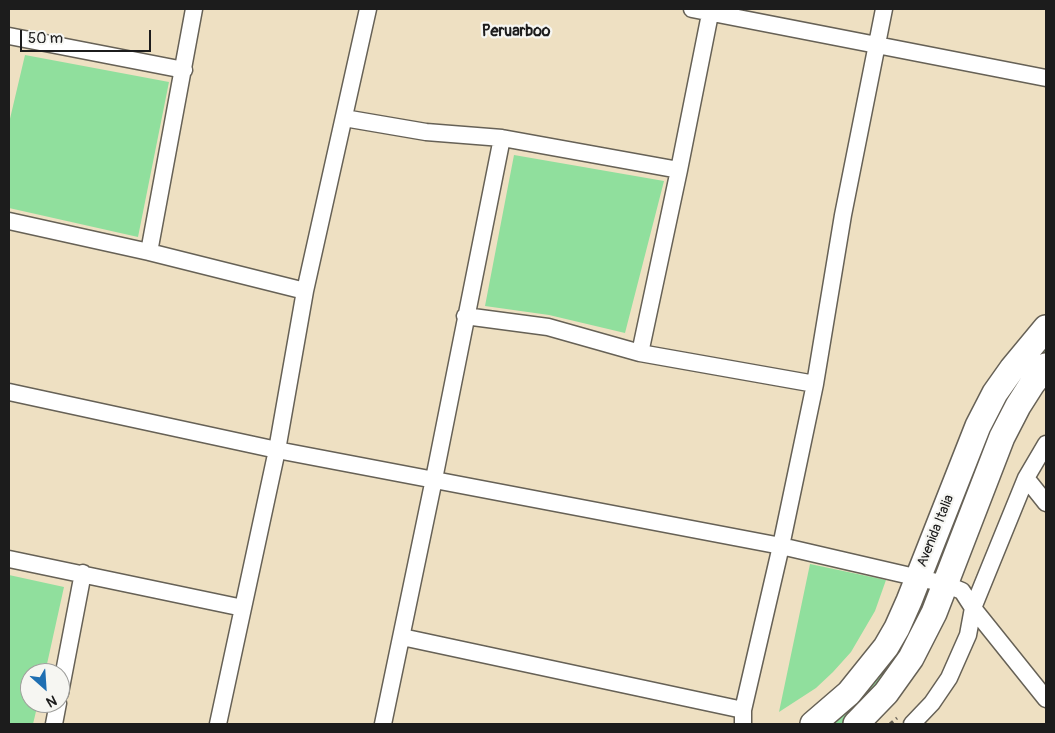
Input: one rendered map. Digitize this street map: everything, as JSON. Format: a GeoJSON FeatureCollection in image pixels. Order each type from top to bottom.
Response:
{"type":"FeatureCollection","features":[{"type":"Feature","properties":{"kind":"main road","name":"Avenida Italia"},"geometry":{"type":"LineString","coordinates":[[813,724],[849,694],[886,647],[897,628],[918,578],[978,426],[995,393],[1046,328]]}},
{"type":"Feature","properties":{"kind":"main road","name":"Avenida Italia"},"geometry":{"type":"LineString","coordinates":[[856,724],[886,694],[911,658],[934,613],[1002,437],[1018,406],[1046,366]]}},
{"type":"Feature","properties":{"kind":"street"},"geometry":{"type":"LineString","coordinates":[[149,252],[194,9]]}},
{"type":"Feature","properties":{"kind":"street"},"geometry":{"type":"LineString","coordinates":[[218,724],[277,450],[306,291],[368,9]]}},
{"type":"Feature","properties":{"kind":"street"},"geometry":{"type":"LineString","coordinates":[[692,9],[876,43],[1046,78]]}},
{"type":"Feature","properties":{"kind":"street"},"geometry":{"type":"LineString","coordinates":[[402,637],[743,717],[815,384],[843,215],[884,9]]}},
{"type":"Feature","properties":{"kind":"street"},"geometry":{"type":"LineString","coordinates":[[640,353],[711,11]]}},
{"type":"Feature","properties":{"kind":"street"},"geometry":{"type":"LineString","coordinates":[[9,36],[184,70]]}},
{"type":"Feature","properties":{"kind":"street"},"geometry":{"type":"LineString","coordinates":[[344,118],[426,132],[502,138],[679,170]]}},
{"type":"Feature","properties":{"kind":"street"},"geometry":{"type":"LineString","coordinates":[[383,724],[502,138]]}},
{"type":"Feature","properties":{"kind":"street"},"geometry":{"type":"LineString","coordinates":[[9,220],[306,291]]}},
{"type":"Feature","properties":{"kind":"street"},"geometry":{"type":"LineString","coordinates":[[465,316],[548,327],[640,353],[815,384]]}},
{"type":"Feature","properties":{"kind":"street"},"geometry":{"type":"LineString","coordinates":[[9,392],[277,450],[781,546],[945,584],[962,591],[973,608],[1046,699]]}},
{"type":"Feature","properties":{"kind":"street"},"geometry":{"type":"LineString","coordinates":[[912,724],[932,703],[949,678],[968,635],[973,608],[1026,478],[1046,444]]}},
{"type":"Feature","properties":{"kind":"street"},"geometry":{"type":"LineString","coordinates":[[1026,478],[1046,503]]}},
{"type":"Feature","properties":{"kind":"street"},"geometry":{"type":"LineString","coordinates":[[9,559],[83,573],[242,608]]}},
{"type":"Feature","properties":{"kind":"street"},"geometry":{"type":"LineString","coordinates":[[66,663],[83,573]]}},
{"type":"Feature","properties":{"kind":"green space"},"geometry":{"type":"Polygon","coordinates":[[[25,55],[169,82],[138,237],[9,208],[9,123],[25,55]]]}},
{"type":"Feature","properties":{"kind":"green space"},"geometry":{"type":"Polygon","coordinates":[[[514,155],[664,181],[625,333],[549,315],[485,306],[514,155]]]}},
{"type":"Feature","properties":{"kind":"green space"},"geometry":{"type":"Polygon","coordinates":[[[1042,346],[1046,349],[1046,353],[1027,378],[946,556],[938,554],[987,429],[1004,397],[1042,346]]]}},
{"type":"Feature","properties":{"kind":"green space"},"geometry":{"type":"Polygon","coordinates":[[[810,564],[886,580],[875,611],[851,652],[816,688],[779,712],[810,564]]]}},
{"type":"Feature","properties":{"kind":"green space"},"geometry":{"type":"Polygon","coordinates":[[[9,575],[64,587],[47,663],[20,663],[20,713],[36,713],[33,724],[9,724],[9,575]]]}},
{"type":"Feature","properties":{"kind":"green space"},"geometry":{"type":"Polygon","coordinates":[[[918,605],[924,608],[900,659],[849,718],[842,724],[833,724],[872,686],[894,656],[918,605]]]}},
{"type":"Feature","properties":{"kind":"district","name":"Peruarboo"},"geometry":{"type":"Point","coordinates":[516,32]}}]}
